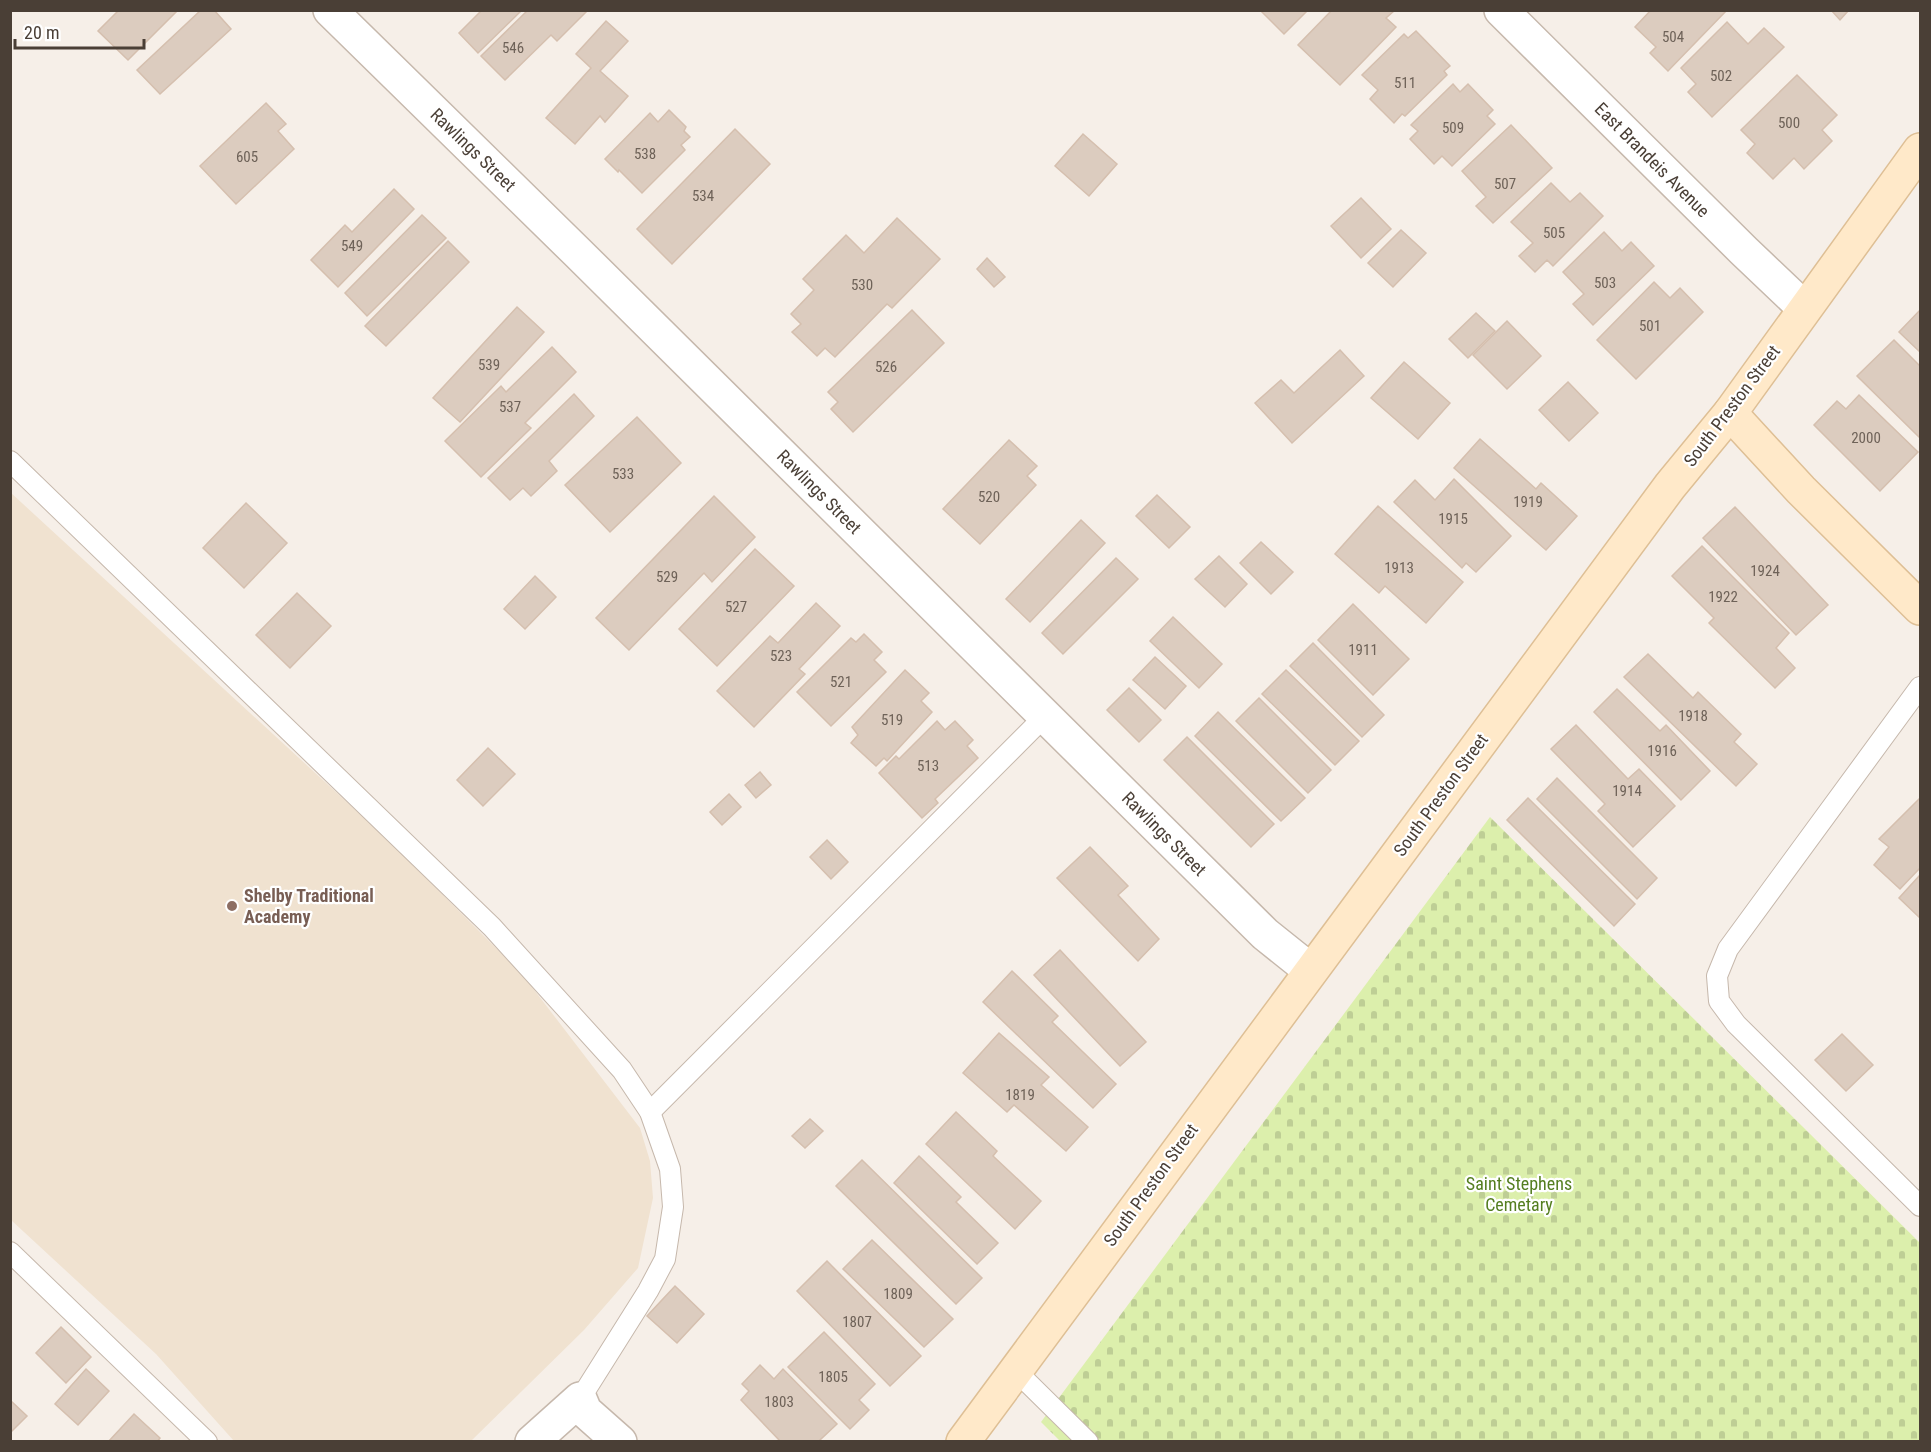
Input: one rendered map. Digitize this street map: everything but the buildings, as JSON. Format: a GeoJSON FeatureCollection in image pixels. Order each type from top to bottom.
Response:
{"type":"FeatureCollection","features":[{"type":"Feature","properties":{"kind":"main road","name":"South Preston Street"},"geometry":{"type":"LineString","coordinates":[[963,1442],[1670,486],[1730,413],[1920,150]]}},
{"type":"Feature","properties":{"kind":"main road"},"geometry":{"type":"LineString","coordinates":[[1730,413],[1801,490],[1920,608]]}},
{"type":"Feature","properties":{"kind":"street","name":"Rawlings Street"},"geometry":{"type":"LineString","coordinates":[[330,10],[1265,934],[1310,970]]}},
{"type":"Feature","properties":{"kind":"street","name":"East Brandeis Avenue"},"geometry":{"type":"LineString","coordinates":[[1501,10],[1804,308]]}},
{"type":"Feature","properties":{"kind":"street"},"geometry":{"type":"LineString","coordinates":[[532,1442],[580,1399],[585,1412],[620,1442]]}},
{"type":"Feature","properties":{"kind":"lane"},"geometry":{"type":"LineString","coordinates":[[10,461],[492,927],[622,1070],[650,1112],[670,1169],[674,1208],[665,1259],[648,1292],[580,1399]]}},
{"type":"Feature","properties":{"kind":"lane"},"geometry":{"type":"LineString","coordinates":[[1920,687],[1728,949],[1717,976],[1719,1001],[1736,1024],[1920,1206]]}},
{"type":"Feature","properties":{"kind":"lane"},"geometry":{"type":"LineString","coordinates":[[650,1112],[1045,716]]}},
{"type":"Feature","properties":{"kind":"lane"},"geometry":{"type":"LineString","coordinates":[[10,1252],[207,1442]]}},
{"type":"Feature","properties":{"kind":"lane"},"geometry":{"type":"LineString","coordinates":[[1015,1370],[1088,1442]]}},
{"type":"Feature","properties":{"kind":"shaded area","name":"Shelby Traditional Academy"},"geometry":{"type":"Polygon","coordinates":[[[10,492],[387,839],[522,974],[640,1128],[650,1161],[653,1198],[638,1268],[584,1330],[471,1441],[234,1441],[156,1354],[11,1220],[10,492]]]}},
{"type":"Feature","properties":{"kind":"green space","name":"Saint Stephens Cemetary"},"geometry":{"type":"Polygon","coordinates":[[[1490,817],[1920,1243],[1920,1441],[1061,1442],[1041,1422],[1490,817]]]}},
{"type":"Feature","properties":{"kind":"place","name":"Shelby Traditional Academy"},"geometry":{"type":"Point","coordinates":[232,906]}}]}
